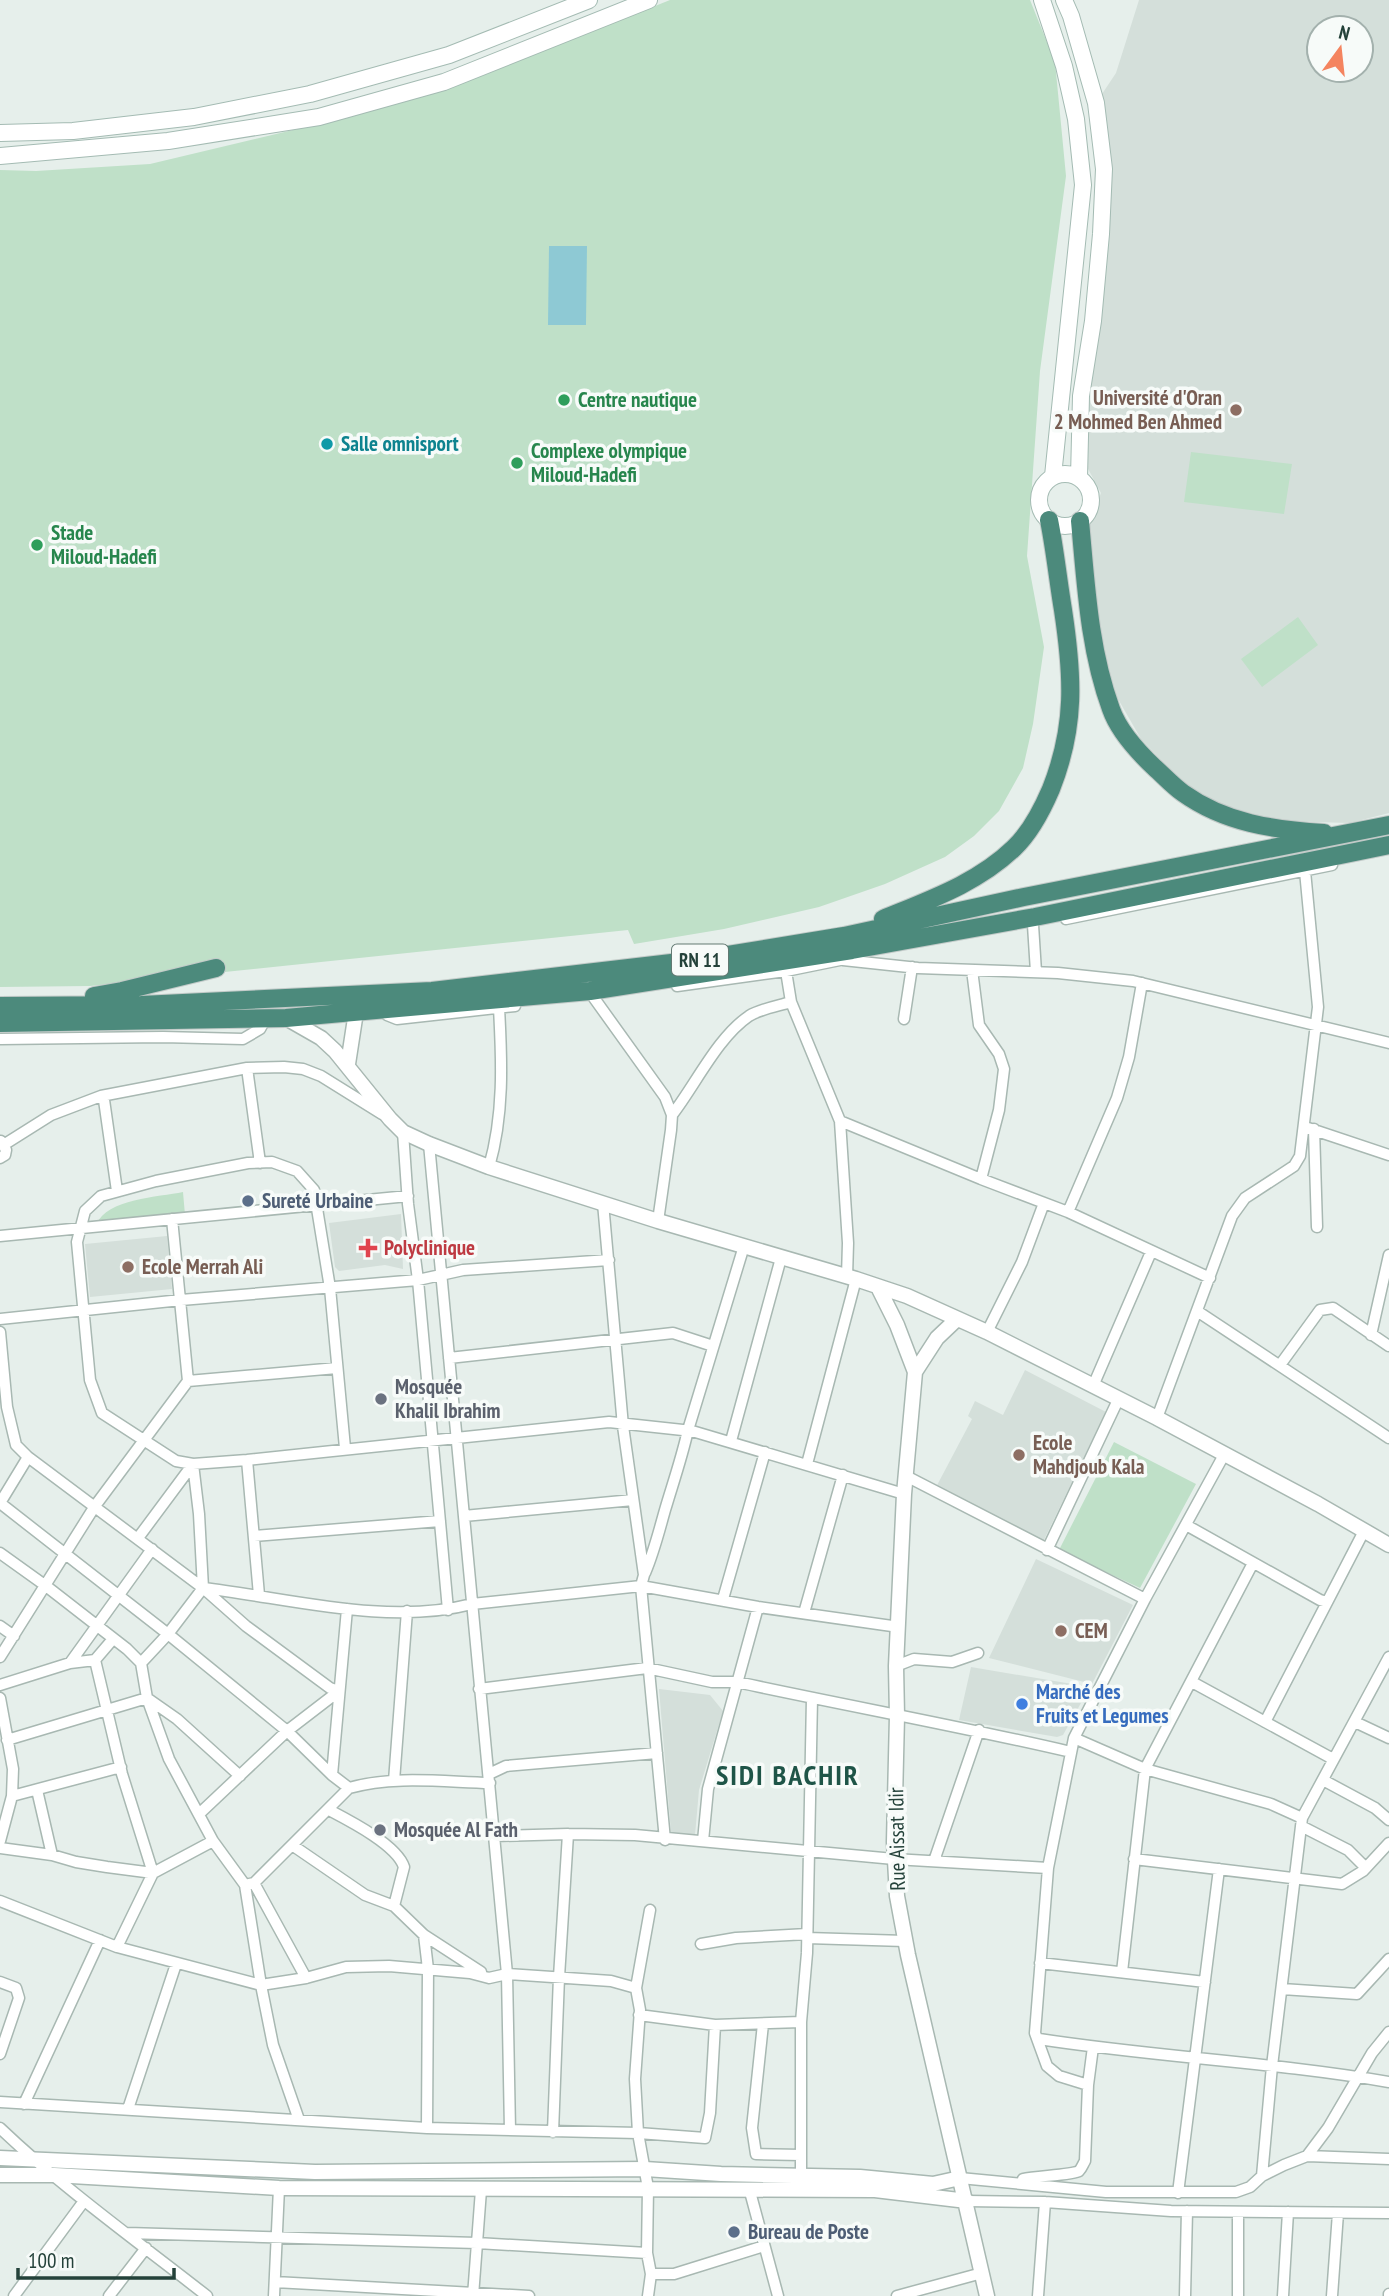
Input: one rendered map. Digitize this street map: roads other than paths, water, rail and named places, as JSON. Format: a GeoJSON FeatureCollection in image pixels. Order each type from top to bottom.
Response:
{"type":"FeatureCollection","features":[{"type":"Feature","properties":{"kind":"highway"},"geometry":{"type":"LineString","coordinates":[[844,936],[970,881],[1015,848],[1041,812],[1060,765],[1068,732],[1071,701],[1070,657],[1049,520]]}},
{"type":"Feature","properties":{"kind":"highway"},"geometry":{"type":"LineString","coordinates":[[1080,521],[1090,627],[1100,673],[1112,712],[1135,748],[1184,793],[1226,817],[1274,830],[1348,835]]}},
{"type":"Feature","properties":{"kind":"highway","name":"RN 11"},"geometry":{"type":"LineString","coordinates":[[1,1011],[432,991],[697,960],[844,936],[1024,897],[1389,825]]}},
{"type":"Feature","properties":{"kind":"highway","name":"RN 11"},"geometry":{"type":"LineString","coordinates":[[1,1011],[265,1018],[590,991],[715,973],[1035,917],[1389,845]]}},
{"type":"Feature","properties":{"kind":"highway"},"geometry":{"type":"LineString","coordinates":[[1,1011],[122,991],[216,968]]}},
{"type":"Feature","properties":{"kind":"main road"},"geometry":{"type":"LineString","coordinates":[[0,133],[73,131],[194,117],[310,94],[449,55],[589,0]]}},
{"type":"Feature","properties":{"kind":"main road"},"geometry":{"type":"LineString","coordinates":[[0,156],[89,150],[319,117],[444,82],[649,0]]}},
{"type":"Feature","properties":{"kind":"main road"},"geometry":{"type":"LineString","coordinates":[[1042,0],[1064,66],[1076,118],[1083,185],[1053,476]]}},
{"type":"Feature","properties":{"kind":"main road"},"geometry":{"type":"LineString","coordinates":[[1064,0],[1096,103],[1104,169],[1093,321],[1081,396],[1079,477]]}},
{"type":"Feature","properties":{"kind":"main road"},"geometry":{"type":"LineString","coordinates":[[194,117],[201,136]]}},
{"type":"Feature","properties":{"kind":"main road"},"geometry":{"type":"LineString","coordinates":[[1066,473],[1079,477],[1088,486],[1091,499],[1088,512],[1080,521],[1067,526],[1049,520],[1041,510],[1039,497],[1043,485],[1053,476],[1066,473]]}},
{"type":"Feature","properties":{"kind":"street"},"geometry":{"type":"LineString","coordinates":[[383,1009],[387,1015],[397,1019],[594,998],[786,971],[1033,925],[1389,852]]}},
{"type":"Feature","properties":{"kind":"street"},"geometry":{"type":"LineString","coordinates":[[1157,1418],[1237,1208],[1245,1198],[1298,1161],[1317,1025],[1317,989],[1305,871]]}},
{"type":"Feature","properties":{"kind":"street"},"geometry":{"type":"LineString","coordinates":[[1033,925],[1037,972]]}},
{"type":"Feature","properties":{"kind":"street"},"geometry":{"type":"LineString","coordinates":[[843,960],[912,967],[1037,972],[1142,983],[1389,1043]]}},
{"type":"Feature","properties":{"kind":"street"},"geometry":{"type":"LineString","coordinates":[[904,1019],[912,967]]}},
{"type":"Feature","properties":{"kind":"street"},"geometry":{"type":"LineString","coordinates":[[972,970],[979,1025],[999,1054],[1004,1069],[999,1110],[981,1179]]}},
{"type":"Feature","properties":{"kind":"street"},"geometry":{"type":"LineString","coordinates":[[786,971],[791,1002],[840,1121],[851,1278],[807,1464]]}},
{"type":"Feature","properties":{"kind":"street"},"geometry":{"type":"LineString","coordinates":[[1068,1212],[1117,1098],[1129,1057],[1142,983]]}},
{"type":"Feature","properties":{"kind":"street"},"geometry":{"type":"LineString","coordinates":[[594,998],[665,1097],[672,1115],[658,1222]]}},
{"type":"Feature","properties":{"kind":"street"},"geometry":{"type":"LineString","coordinates":[[672,1115],[696,1084],[720,1044],[737,1027],[751,1014],[791,1002]]}},
{"type":"Feature","properties":{"kind":"street"},"geometry":{"type":"LineString","coordinates":[[489,1167],[496,1142],[500,1105],[502,1062],[499,1008]]}},
{"type":"Feature","properties":{"kind":"street"},"geometry":{"type":"LineString","coordinates":[[331,1082],[348,1065],[356,1012]]}},
{"type":"Feature","properties":{"kind":"street"},"geometry":{"type":"LineString","coordinates":[[286,1017],[321,1038],[348,1065],[369,1094],[404,1132],[429,1144],[489,1167],[658,1222],[906,1296],[987,1332],[1225,1453],[1389,1545]]}},
{"type":"Feature","properties":{"kind":"street"},"geometry":{"type":"LineString","coordinates":[[0,1039],[243,1039],[260,1029],[265,1018]]}},
{"type":"Feature","properties":{"kind":"street"},"geometry":{"type":"LineString","coordinates":[[0,1158],[6,1153],[2,1142],[51,1115],[101,1096],[247,1068],[303,1069],[331,1082],[390,1119]]}},
{"type":"Feature","properties":{"kind":"street"},"geometry":{"type":"LineString","coordinates":[[247,1068],[260,1163]]}},
{"type":"Feature","properties":{"kind":"street"},"geometry":{"type":"LineString","coordinates":[[104,1100],[117,1191]]}},
{"type":"Feature","properties":{"kind":"street"},"geometry":{"type":"LineString","coordinates":[[840,1121],[1068,1212],[1210,1278]]}},
{"type":"Feature","properties":{"kind":"street"},"geometry":{"type":"LineString","coordinates":[[1302,1126],[1389,1155]]}},
{"type":"Feature","properties":{"kind":"street"},"geometry":{"type":"LineString","coordinates":[[1314,1129],[1317,1227]]}},
{"type":"Feature","properties":{"kind":"street"},"geometry":{"type":"LineString","coordinates":[[404,1132],[448,1610]]}},
{"type":"Feature","properties":{"kind":"street"},"geometry":{"type":"LineString","coordinates":[[429,1144],[507,1974],[510,2130]]}},
{"type":"Feature","properties":{"kind":"street"},"geometry":{"type":"LineString","coordinates":[[345,1448],[330,1288],[314,1190],[297,1171],[272,1163],[260,1163],[156,1181],[101,1196],[93,1201],[85,1210],[78,1242],[90,1380],[103,1413],[176,1461],[192,1464],[345,1448],[433,1444],[609,1422],[688,1430],[904,1494]]}},
{"type":"Feature","properties":{"kind":"street"},"geometry":{"type":"LineString","coordinates":[[0,1236],[408,1196]]}},
{"type":"Feature","properties":{"kind":"street"},"geometry":{"type":"LineString","coordinates":[[603,1203],[623,1423],[642,1581],[665,1840]]}},
{"type":"Feature","properties":{"kind":"street"},"geometry":{"type":"LineString","coordinates":[[987,1332],[1022,1262],[1044,1203]]}},
{"type":"Feature","properties":{"kind":"street"},"geometry":{"type":"LineString","coordinates":[[0,1657],[95,1506],[188,1381],[172,1219]]}},
{"type":"Feature","properties":{"kind":"street"},"geometry":{"type":"LineString","coordinates":[[642,1581],[656,1547],[688,1430],[744,1246]]}},
{"type":"Feature","properties":{"kind":"street"},"geometry":{"type":"LineString","coordinates":[[414,1250],[440,1248]]}},
{"type":"Feature","properties":{"kind":"street"},"geometry":{"type":"LineString","coordinates":[[1093,1386],[1151,1252]]}},
{"type":"Feature","properties":{"kind":"street"},"geometry":{"type":"LineString","coordinates":[[1371,1335],[1389,1255]]}},
{"type":"Feature","properties":{"kind":"street"},"geometry":{"type":"LineString","coordinates":[[731,1441],[781,1258]]}},
{"type":"Feature","properties":{"kind":"street"},"geometry":{"type":"LineString","coordinates":[[0,1319],[181,1300],[418,1280],[463,1270],[609,1260]]}},
{"type":"Feature","properties":{"kind":"street"},"geometry":{"type":"LineString","coordinates":[[878,1287],[897,1325],[915,1372]]}},
{"type":"Feature","properties":{"kind":"street"},"geometry":{"type":"LineString","coordinates":[[1280,1365],[1320,1310],[1333,1307],[1389,1346]]}},
{"type":"Feature","properties":{"kind":"street"},"geometry":{"type":"LineString","coordinates":[[1197,1311],[1389,1438]]}},
{"type":"Feature","properties":{"kind":"street"},"geometry":{"type":"LineString","coordinates":[[915,1372],[937,1338],[957,1319]]}},
{"type":"Feature","properties":{"kind":"street"},"geometry":{"type":"LineString","coordinates":[[0,1332],[3,1395],[16,1445],[28,1457],[203,1588],[246,1626],[330,1688],[339,1691]]}},
{"type":"Feature","properties":{"kind":"street"},"geometry":{"type":"LineString","coordinates":[[449,1357],[673,1333],[713,1346]]}},
{"type":"Feature","properties":{"kind":"street"},"geometry":{"type":"LineString","coordinates":[[188,1381],[337,1368]]}},
{"type":"Feature","properties":{"kind":"street","name":"Rue Aissat Idir"},"geometry":{"type":"LineString","coordinates":[[915,1372],[904,1494],[896,1666],[894,1859],[905,1941],[987,2296]]}},
{"type":"Feature","properties":{"kind":"street"},"geometry":{"type":"LineString","coordinates":[[1047,1550],[1118,1400]]}},
{"type":"Feature","properties":{"kind":"street"},"geometry":{"type":"LineString","coordinates":[[723,1599],[765,1452]]}},
{"type":"Feature","properties":{"kind":"street"},"geometry":{"type":"LineString","coordinates":[[1088,2085],[1059,2076],[1047,2066],[1035,2033],[1048,1868],[1074,1738],[1145,1599],[1225,1453]]}},
{"type":"Feature","properties":{"kind":"street"},"geometry":{"type":"LineString","coordinates":[[28,1457],[0,1503],[287,1731],[349,1788]]}},
{"type":"Feature","properties":{"kind":"street"},"geometry":{"type":"LineString","coordinates":[[247,1460],[259,1595]]}},
{"type":"Feature","properties":{"kind":"street"},"geometry":{"type":"LineString","coordinates":[[138,1538],[192,1464]]}},
{"type":"Feature","properties":{"kind":"street"},"geometry":{"type":"LineString","coordinates":[[141,1663],[168,1634],[203,1588],[199,1514],[192,1464]]}},
{"type":"Feature","properties":{"kind":"street"},"geometry":{"type":"LineString","coordinates":[[804,1613],[843,1475]]}},
{"type":"Feature","properties":{"kind":"street"},"geometry":{"type":"LineString","coordinates":[[906,1476],[1145,1599]]}},
{"type":"Feature","properties":{"kind":"street"},"geometry":{"type":"LineString","coordinates":[[464,1516],[634,1500]]}},
{"type":"Feature","properties":{"kind":"street"},"geometry":{"type":"LineString","coordinates":[[254,1536],[440,1521]]}},
{"type":"Feature","properties":{"kind":"street"},"geometry":{"type":"LineString","coordinates":[[1186,1525],[1327,1602]]}},
{"type":"Feature","properties":{"kind":"street"},"geometry":{"type":"LineString","coordinates":[[1265,1722],[1364,1531]]}},
{"type":"Feature","properties":{"kind":"street"},"geometry":{"type":"LineString","coordinates":[[70,1663],[152,1549]]}},
{"type":"Feature","properties":{"kind":"street"},"geometry":{"type":"LineString","coordinates":[[0,1553],[46,1586],[141,1663],[147,1698],[169,1759],[213,1840],[250,1884],[306,1978]]}},
{"type":"Feature","properties":{"kind":"street"},"geometry":{"type":"LineString","coordinates":[[1122,1972],[1145,1769],[1253,1563]]}},
{"type":"Feature","properties":{"kind":"street"},"geometry":{"type":"LineString","coordinates":[[203,1588],[347,1609],[407,1611],[448,1610],[472,1604],[642,1581],[758,1607],[899,1627]]}},
{"type":"Feature","properties":{"kind":"street"},"geometry":{"type":"LineString","coordinates":[[703,1841],[708,1789],[758,1607]]}},
{"type":"Feature","properties":{"kind":"street"},"geometry":{"type":"LineString","coordinates":[[332,1775],[347,1609]]}},
{"type":"Feature","properties":{"kind":"street"},"geometry":{"type":"LineString","coordinates":[[394,1781],[407,1611]]}},
{"type":"Feature","properties":{"kind":"street"},"geometry":{"type":"LineString","coordinates":[[0,1626],[14,1636]]}},
{"type":"Feature","properties":{"kind":"street"},"geometry":{"type":"LineString","coordinates":[[0,1685],[70,1663],[95,1660],[113,1639]]}},
{"type":"Feature","properties":{"kind":"street"},"geometry":{"type":"LineString","coordinates":[[896,1666],[914,1660],[952,1662],[978,1653]]}},
{"type":"Feature","properties":{"kind":"street"},"geometry":{"type":"LineString","coordinates":[[1262,2176],[1272,2066],[1302,1822],[1389,1657]]}},
{"type":"Feature","properties":{"kind":"street"},"geometry":{"type":"LineString","coordinates":[[95,1660],[121,1767],[153,1873]]}},
{"type":"Feature","properties":{"kind":"street"},"geometry":{"type":"LineString","coordinates":[[479,1689],[648,1668],[712,1682],[737,1682],[897,1716],[979,1730],[1071,1752]]}},
{"type":"Feature","properties":{"kind":"street"},"geometry":{"type":"LineString","coordinates":[[1192,1682],[1333,1759]]}},
{"type":"Feature","properties":{"kind":"street"},"geometry":{"type":"LineString","coordinates":[[200,1814],[287,1731],[339,1691]]}},
{"type":"Feature","properties":{"kind":"street"},"geometry":{"type":"LineString","coordinates":[[0,1698],[13,1775],[12,1796],[4,1811],[0,1841]]}},
{"type":"Feature","properties":{"kind":"street"},"geometry":{"type":"LineString","coordinates":[[7,1740],[147,1698]]}},
{"type":"Feature","properties":{"kind":"street"},"geometry":{"type":"LineString","coordinates":[[147,1698],[177,1719],[240,1776]]}},
{"type":"Feature","properties":{"kind":"street"},"geometry":{"type":"LineString","coordinates":[[801,2175],[801,2022],[807,1936],[811,1698]]}},
{"type":"Feature","properties":{"kind":"street"},"geometry":{"type":"LineString","coordinates":[[1355,1722],[1389,1738]]}},
{"type":"Feature","properties":{"kind":"street"},"geometry":{"type":"LineString","coordinates":[[933,1861],[979,1730]]}},
{"type":"Feature","properties":{"kind":"street"},"geometry":{"type":"LineString","coordinates":[[1074,1738],[1145,1769],[1272,1804],[1348,1850],[1366,1867]]}},
{"type":"Feature","properties":{"kind":"street"},"geometry":{"type":"LineString","coordinates":[[250,1884],[349,1788],[369,1782],[490,1779],[506,1766],[657,1753]]}},
{"type":"Feature","properties":{"kind":"street"},"geometry":{"type":"LineString","coordinates":[[12,1796],[121,1767]]}},
{"type":"Feature","properties":{"kind":"street"},"geometry":{"type":"LineString","coordinates":[[0,1772],[13,1775]]}},
{"type":"Feature","properties":{"kind":"street"},"geometry":{"type":"LineString","coordinates":[[1323,1780],[1375,1808],[1389,1820]]}},
{"type":"Feature","properties":{"kind":"street"},"geometry":{"type":"LineString","coordinates":[[37,1790],[52,1855]]}},
{"type":"Feature","properties":{"kind":"street"},"geometry":{"type":"LineString","coordinates":[[329,1810],[351,1821],[394,1851],[402,1861],[404,1867],[394,1906]]}},
{"type":"Feature","properties":{"kind":"street"},"geometry":{"type":"LineString","coordinates":[[495,1836],[568,1833],[635,1835],[665,1840],[703,1841],[894,1859],[1048,1868]]}},
{"type":"Feature","properties":{"kind":"street"},"geometry":{"type":"LineString","coordinates":[[553,2132],[568,1833]]}},
{"type":"Feature","properties":{"kind":"street"},"geometry":{"type":"LineString","coordinates":[[117,1947],[153,1873],[213,1840]]}},
{"type":"Feature","properties":{"kind":"street"},"geometry":{"type":"LineString","coordinates":[[1134,1859],[1342,1884],[1366,1867],[1389,1843]]}},
{"type":"Feature","properties":{"kind":"street"},"geometry":{"type":"LineString","coordinates":[[292,1845],[365,1895],[394,1906],[424,1935],[489,1978]]}},
{"type":"Feature","properties":{"kind":"street"},"geometry":{"type":"LineString","coordinates":[[0,1848],[153,1873]]}},
{"type":"Feature","properties":{"kind":"street"},"geometry":{"type":"LineString","coordinates":[[1178,2193],[1219,1869]]}},
{"type":"Feature","properties":{"kind":"street"},"geometry":{"type":"LineString","coordinates":[[250,1884],[261,1985],[273,2045],[299,2120]]}},
{"type":"Feature","properties":{"kind":"street"},"geometry":{"type":"LineString","coordinates":[[0,1901],[117,1947],[261,1985],[306,1978],[346,1967],[389,1966],[470,1973],[489,1978],[507,1974],[611,1981],[636,1988]]}},
{"type":"Feature","properties":{"kind":"street"},"geometry":{"type":"LineString","coordinates":[[648,2296],[651,2274],[648,2253],[648,2188],[638,2133],[635,2079],[639,2015],[636,1988],[650,1910]]}},
{"type":"Feature","properties":{"kind":"street"},"geometry":{"type":"LineString","coordinates":[[424,1935],[428,1969],[427,2128]]}},
{"type":"Feature","properties":{"kind":"street"},"geometry":{"type":"LineString","coordinates":[[701,1944],[736,1938],[807,1936],[905,1941]]}},
{"type":"Feature","properties":{"kind":"street"},"geometry":{"type":"LineString","coordinates":[[24,2104],[100,1940]]}},
{"type":"Feature","properties":{"kind":"street"},"geometry":{"type":"LineString","coordinates":[[1040,1963],[1205,1982]]}},
{"type":"Feature","properties":{"kind":"street"},"geometry":{"type":"LineString","coordinates":[[1282,1989],[1357,1994],[1388,1963]]}},
{"type":"Feature","properties":{"kind":"street"},"geometry":{"type":"LineString","coordinates":[[128,2109],[176,1964]]}},
{"type":"Feature","properties":{"kind":"street"},"geometry":{"type":"LineString","coordinates":[[0,1982],[16,1989],[19,1998],[0,2054]]}},
{"type":"Feature","properties":{"kind":"street"},"geometry":{"type":"LineString","coordinates":[[639,2015],[715,2025],[801,2022]]}},
{"type":"Feature","properties":{"kind":"street"},"geometry":{"type":"LineString","coordinates":[[763,2024],[752,2128],[756,2154],[801,2155]]}},
{"type":"Feature","properties":{"kind":"street"},"geometry":{"type":"LineString","coordinates":[[0,2102],[427,2128],[706,2137],[715,2025]]}},
{"type":"Feature","properties":{"kind":"street"},"geometry":{"type":"LineString","coordinates":[[1307,2156],[1328,2128],[1356,2077],[1389,2032]]}},
{"type":"Feature","properties":{"kind":"street"},"geometry":{"type":"LineString","coordinates":[[1039,2039],[1389,2082]]}},
{"type":"Feature","properties":{"kind":"street"},"geometry":{"type":"LineString","coordinates":[[1014,2182],[1030,2177],[1079,2171],[1085,2161],[1088,2085],[1093,2047]]}},
{"type":"Feature","properties":{"kind":"street"},"geometry":{"type":"LineString","coordinates":[[0,2128],[33,2160],[207,2296]]}},
{"type":"Feature","properties":{"kind":"street"},"geometry":{"type":"LineString","coordinates":[[0,2158],[315,2172],[645,2169],[721,2174],[860,2177],[933,2184],[960,2178],[1106,2192],[1178,2193],[1236,2192],[1250,2187],[1262,2176],[1307,2156],[1389,2159]]}},
{"type":"Feature","properties":{"kind":"street"},"geometry":{"type":"LineString","coordinates":[[0,2175],[54,2175],[279,2188],[875,2190],[967,2201],[1045,2202],[1186,2211],[1389,2213]]}},
{"type":"Feature","properties":{"kind":"street"},"geometry":{"type":"LineString","coordinates":[[274,2296],[279,2188]]}},
{"type":"Feature","properties":{"kind":"street"},"geometry":{"type":"LineString","coordinates":[[749,2188],[778,2296]]}},
{"type":"Feature","properties":{"kind":"street"},"geometry":{"type":"LineString","coordinates":[[473,2295],[481,2190]]}},
{"type":"Feature","properties":{"kind":"street"},"geometry":{"type":"LineString","coordinates":[[14,2296],[84,2201]]}},
{"type":"Feature","properties":{"kind":"street"},"geometry":{"type":"LineString","coordinates":[[1038,2296],[1045,2202]]}},
{"type":"Feature","properties":{"kind":"street"},"geometry":{"type":"LineString","coordinates":[[1185,2296],[1186,2211]]}},
{"type":"Feature","properties":{"kind":"street"},"geometry":{"type":"LineString","coordinates":[[1238,2212],[1238,2296]]}},
{"type":"Feature","properties":{"kind":"street"},"geometry":{"type":"LineString","coordinates":[[1283,2296],[1288,2212]]}},
{"type":"Feature","properties":{"kind":"street"},"geometry":{"type":"LineString","coordinates":[[1332,2296],[1338,2213]]}},
{"type":"Feature","properties":{"kind":"street"},"geometry":{"type":"LineString","coordinates":[[127,2233],[477,2243],[648,2253]]}},
{"type":"Feature","properties":{"kind":"street"},"geometry":{"type":"LineString","coordinates":[[651,2274],[674,2274],[764,2246]]}},
{"type":"Feature","properties":{"kind":"street"},"geometry":{"type":"LineString","coordinates":[[109,2296],[146,2248]]}},
{"type":"Feature","properties":{"kind":"street"},"geometry":{"type":"LineString","coordinates":[[897,2296],[982,2273]]}},
{"type":"Feature","properties":{"kind":"street"},"geometry":{"type":"LineString","coordinates":[[275,2282],[529,2296]]}},
{"type":"Feature","properties":{"kind":"water"},"geometry":{"type":"Polygon","coordinates":[[[549,246],[587,246],[586,325],[548,325],[549,246]]]}},
{"type":"Feature","properties":{"kind":"place","name":"Centre nautique"},"geometry":{"type":"Point","coordinates":[564,400]}},
{"type":"Feature","properties":{"kind":"place","name":"Université d'Oran 2 Mohmed Ben Ahmed"},"geometry":{"type":"Point","coordinates":[1236,410]}},
{"type":"Feature","properties":{"kind":"place","name":"Salle omnisport"},"geometry":{"type":"Point","coordinates":[327,444]}},
{"type":"Feature","properties":{"kind":"place","name":"Complexe olympique Miloud-Hadefi"},"geometry":{"type":"Point","coordinates":[517,463]}},
{"type":"Feature","properties":{"kind":"place","name":"Stade Miloud-Hadefi"},"geometry":{"type":"Point","coordinates":[37,545]}},
{"type":"Feature","properties":{"kind":"place","name":"Sureté Urbaine"},"geometry":{"type":"Point","coordinates":[248,1201]}},
{"type":"Feature","properties":{"kind":"place","name":"Polyclinique"},"geometry":{"type":"Point","coordinates":[368,1248]}},
{"type":"Feature","properties":{"kind":"place","name":"Ecole Merrah Ali"},"geometry":{"type":"Point","coordinates":[128,1267]}},
{"type":"Feature","properties":{"kind":"place","name":"Mosquée Khalil Ibrahim"},"geometry":{"type":"Point","coordinates":[381,1399]}},
{"type":"Feature","properties":{"kind":"place","name":"Ecole Mahdjoub Kala"},"geometry":{"type":"Point","coordinates":[1019,1455]}},
{"type":"Feature","properties":{"kind":"place","name":"CEM"},"geometry":{"type":"Point","coordinates":[1061,1631]}},
{"type":"Feature","properties":{"kind":"place","name":"Marché des Fruits et Legumes"},"geometry":{"type":"Point","coordinates":[1022,1704]}},
{"type":"Feature","properties":{"kind":"place","name":"Mosquée Al Fath"},"geometry":{"type":"Point","coordinates":[380,1830]}},
{"type":"Feature","properties":{"kind":"place","name":"Bureau de Poste"},"geometry":{"type":"Point","coordinates":[734,2232]}},
{"type":"Feature","properties":{"kind":"district","name":"SIDI BACHIR"},"geometry":{"type":"Point","coordinates":[788,1775]}}]}
